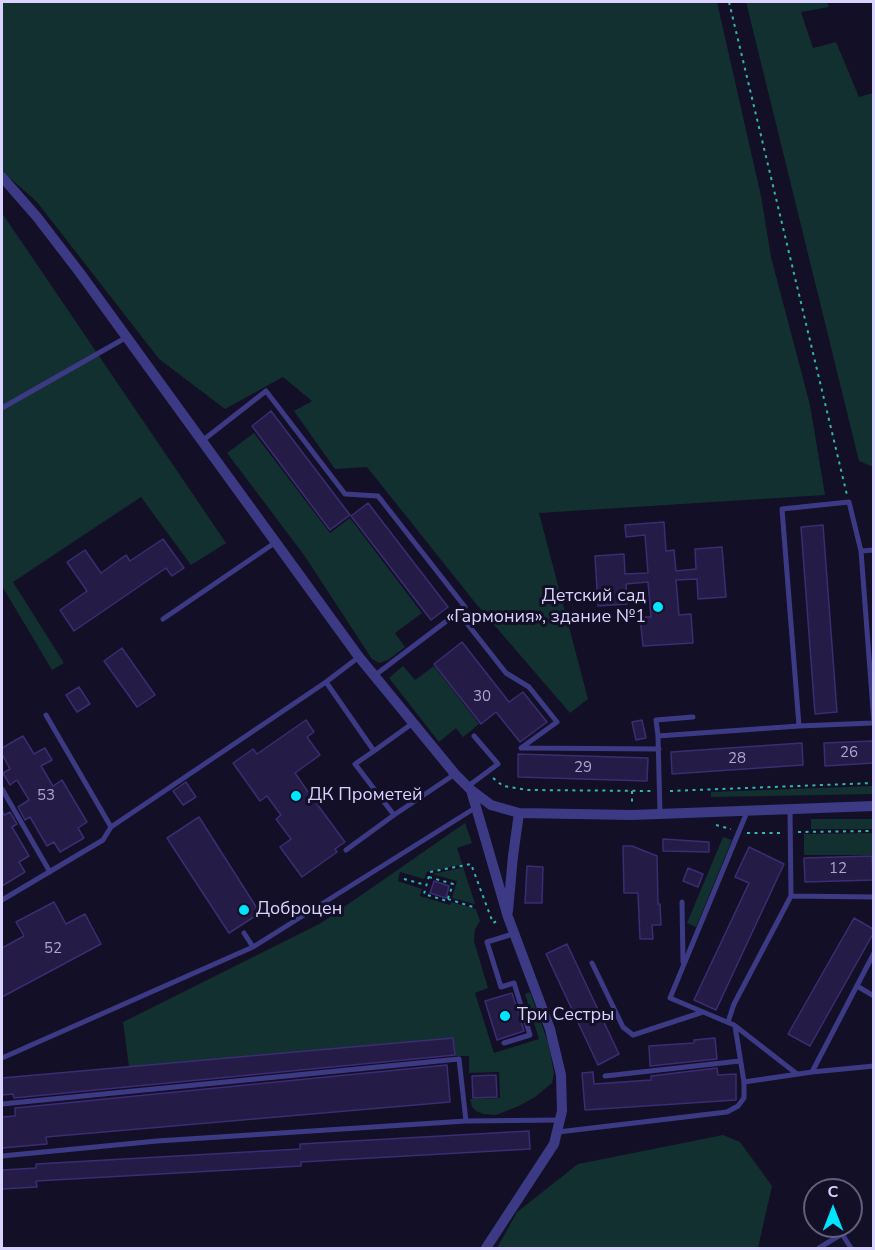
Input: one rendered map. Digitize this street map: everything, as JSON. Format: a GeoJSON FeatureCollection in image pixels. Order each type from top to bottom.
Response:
{"type":"FeatureCollection","features":[{"type":"Feature","properties":{"kind":"street"},"geometry":{"type":"LineString","coordinates":[[2,177],[37,217],[127,337],[359,657],[455,774],[469,789],[491,805],[519,813],[660,815],[873,806]]}},
{"type":"Feature","properties":{"kind":"street"},"geometry":{"type":"LineString","coordinates":[[469,789],[513,934],[550,1029],[561,1075],[562,1111],[554,1144],[486,1248]]}},
{"type":"Feature","properties":{"kind":"street"},"geometry":{"type":"LineString","coordinates":[[508,917],[519,813]]}},
{"type":"Feature","properties":{"kind":"lane"},"geometry":{"type":"LineString","coordinates":[[2,408],[127,337]]}},
{"type":"Feature","properties":{"kind":"lane"},"geometry":{"type":"LineString","coordinates":[[202,441],[266,391],[345,494],[378,496],[465,607],[374,676]]}},
{"type":"Feature","properties":{"kind":"lane"},"geometry":{"type":"LineString","coordinates":[[658,736],[873,723],[861,551],[849,501],[782,509],[800,726]]}},
{"type":"Feature","properties":{"kind":"lane"},"geometry":{"type":"LineString","coordinates":[[163,619],[276,542]]}},
{"type":"Feature","properties":{"kind":"lane"},"geometry":{"type":"LineString","coordinates":[[861,551],[873,550]]}},
{"type":"Feature","properties":{"kind":"lane"},"geometry":{"type":"LineString","coordinates":[[458,612],[506,673],[529,687],[556,722],[521,748],[659,749]]}},
{"type":"Feature","properties":{"kind":"lane"},"geometry":{"type":"LineString","coordinates":[[2,900],[104,840],[111,827],[194,773],[359,657]]}},
{"type":"Feature","properties":{"kind":"lane"},"geometry":{"type":"LineString","coordinates":[[326,682],[374,751]]}},
{"type":"Feature","properties":{"kind":"lane"},"geometry":{"type":"LineString","coordinates":[[46,715],[111,827]]}},
{"type":"Feature","properties":{"kind":"lane"},"geometry":{"type":"LineString","coordinates":[[660,815],[656,720],[693,717]]}},
{"type":"Feature","properties":{"kind":"lane"},"geometry":{"type":"LineString","coordinates":[[394,815],[355,764],[413,723]]}},
{"type":"Feature","properties":{"kind":"lane"},"geometry":{"type":"LineString","coordinates":[[469,789],[498,764],[474,736]]}},
{"type":"Feature","properties":{"kind":"lane"},"geometry":{"type":"LineString","coordinates":[[346,850],[455,774]]}},
{"type":"Feature","properties":{"kind":"lane"},"geometry":{"type":"LineString","coordinates":[[2,789],[50,872]]}},
{"type":"Feature","properties":{"kind":"lane"},"geometry":{"type":"LineString","coordinates":[[2,1058],[253,947],[475,808]]}},
{"type":"Feature","properties":{"kind":"lane"},"geometry":{"type":"LineString","coordinates":[[728,1022],[791,896],[790,810]]}},
{"type":"Feature","properties":{"kind":"lane"},"geometry":{"type":"LineString","coordinates":[[747,812],[670,998],[735,1025],[797,1074]]}},
{"type":"Feature","properties":{"kind":"lane"},"geometry":{"type":"LineString","coordinates":[[791,896],[873,897]]}},
{"type":"Feature","properties":{"kind":"lane"},"geometry":{"type":"LineString","coordinates":[[682,902],[683,967]]}},
{"type":"Feature","properties":{"kind":"lane"},"geometry":{"type":"LineString","coordinates":[[244,933],[253,947]]}},
{"type":"Feature","properties":{"kind":"lane"},"geometry":{"type":"LineString","coordinates":[[504,1043],[530,1035],[514,983],[501,987],[487,942],[513,934]]}},
{"type":"Feature","properties":{"kind":"lane"},"geometry":{"type":"LineString","coordinates":[[812,1072],[873,953]]}},
{"type":"Feature","properties":{"kind":"lane"},"geometry":{"type":"LineString","coordinates":[[592,963],[623,1027],[633,1035],[703,1012]]}},
{"type":"Feature","properties":{"kind":"lane"},"geometry":{"type":"LineString","coordinates":[[857,986],[873,996]]}},
{"type":"Feature","properties":{"kind":"lane"},"geometry":{"type":"LineString","coordinates":[[558,1132],[727,1112],[738,1106],[744,1098],[744,1082],[735,1025]]}},
{"type":"Feature","properties":{"kind":"lane"},"geometry":{"type":"LineString","coordinates":[[2,1104],[459,1059],[466,1121]]}},
{"type":"Feature","properties":{"kind":"lane"},"geometry":{"type":"LineString","coordinates":[[605,1076],[740,1061]]}},
{"type":"Feature","properties":{"kind":"lane"},"geometry":{"type":"LineString","coordinates":[[744,1082],[873,1066]]}},
{"type":"Feature","properties":{"kind":"lane"},"geometry":{"type":"LineString","coordinates":[[2,1156],[157,1141],[466,1121],[560,1120]]}},
{"type":"Feature","properties":{"kind":"lane"},"geometry":{"type":"LineString","coordinates":[[819,1248],[842,1234],[851,1248]]}},
{"type":"Feature","properties":{"kind":"path"},"geometry":{"type":"LineString","coordinates":[[729,2],[849,501]]}},
{"type":"Feature","properties":{"kind":"path"},"geometry":{"type":"LineString","coordinates":[[488,772],[503,786],[513,789],[659,792],[873,783]]}},
{"type":"Feature","properties":{"kind":"path"},"geometry":{"type":"LineString","coordinates":[[739,833],[873,831]]}},
{"type":"Feature","properties":{"kind":"path"},"geometry":{"type":"LineString","coordinates":[[473,907],[424,894],[430,872],[471,864],[493,922]]}},
{"type":"Feature","properties":{"kind":"path"},"geometry":{"type":"LineString","coordinates":[[429,877],[453,884],[448,899]]}},
{"type":"Feature","properties":{"kind":"path"},"geometry":{"type":"LineString","coordinates":[[404,879],[426,885]]}},
{"type":"Feature","properties":{"kind":"green space"},"geometry":{"type":"Polygon","coordinates":[[[2,2],[717,2],[761,196],[771,257],[810,405],[825,495],[539,513],[588,699],[570,713],[477,605],[367,467],[335,469],[294,411],[312,401],[283,377],[225,409],[159,359],[37,202],[2,171],[2,2]]]}},
{"type":"Feature","properties":{"kind":"green space"},"geometry":{"type":"Polygon","coordinates":[[[746,2],[827,2],[829,7],[801,12],[813,48],[836,42],[859,97],[873,93],[873,467],[859,461],[746,2]]]}},
{"type":"Feature","properties":{"kind":"green space"},"geometry":{"type":"Polygon","coordinates":[[[2,213],[226,543],[191,565],[141,497],[13,582],[64,663],[52,670],[2,586],[2,213]]]}},
{"type":"Feature","properties":{"kind":"green space"},"geometry":{"type":"Polygon","coordinates":[[[254,433],[330,533],[350,518],[422,613],[395,633],[405,647],[388,660],[379,663],[372,659],[304,555],[227,453],[254,433]]]}},
{"type":"Feature","properties":{"kind":"green space"},"geometry":{"type":"Polygon","coordinates":[[[403,666],[415,680],[434,666],[479,724],[463,737],[456,728],[439,742],[389,678],[403,666]]]}},
{"type":"Feature","properties":{"kind":"green space"},"geometry":{"type":"Polygon","coordinates":[[[873,786],[873,794],[711,797],[711,792],[873,786]]]}},
{"type":"Feature","properties":{"kind":"green space"},"geometry":{"type":"Polygon","coordinates":[[[811,819],[873,819],[873,829],[811,829],[811,819]]]}},
{"type":"Feature","properties":{"kind":"green space"},"geometry":{"type":"Polygon","coordinates":[[[465,823],[472,843],[457,848],[475,904],[452,898],[457,881],[432,874],[461,868],[460,865],[427,872],[424,879],[400,872],[398,881],[422,889],[420,896],[450,905],[451,902],[476,909],[480,921],[475,929],[474,941],[488,988],[475,993],[494,1053],[539,1039],[525,994],[530,992],[549,1045],[554,1074],[552,1083],[535,1097],[496,1115],[476,1111],[470,1099],[500,1098],[499,1072],[469,1073],[469,1056],[455,1056],[453,1038],[129,1067],[123,1022],[321,923],[465,823]]]}},
{"type":"Feature","properties":{"kind":"green space"},"geometry":{"type":"Polygon","coordinates":[[[873,833],[873,855],[804,855],[804,834],[873,833]]]}},
{"type":"Feature","properties":{"kind":"green space"},"geometry":{"type":"Polygon","coordinates":[[[723,837],[732,840],[696,927],[687,923],[723,837]]]}},
{"type":"Feature","properties":{"kind":"green space"},"geometry":{"type":"Polygon","coordinates":[[[723,1135],[740,1142],[772,1186],[758,1248],[497,1248],[517,1212],[578,1164],[723,1135]]]}},
{"type":"Feature","properties":{"kind":"building"},"geometry":{"type":"Polygon","coordinates":[[[271,411],[350,515],[330,530],[252,426],[271,411]]]}},
{"type":"Feature","properties":{"kind":"building"},"geometry":{"type":"Polygon","coordinates":[[[368,503],[448,607],[431,620],[351,516],[368,503]]]}},
{"type":"Feature","properties":{"kind":"building"},"geometry":{"type":"Polygon","coordinates":[[[664,522],[666,551],[674,550],[676,571],[696,569],[695,549],[722,547],[726,597],[698,599],[697,579],[676,580],[679,615],[691,614],[693,643],[643,646],[640,617],[651,617],[648,582],[626,584],[627,604],[598,606],[595,556],[624,554],[625,574],[648,573],[645,535],[626,537],[625,525],[664,522]]]}},
{"type":"Feature","properties":{"kind":"building"},"geometry":{"type":"Polygon","coordinates":[[[823,525],[837,712],[815,714],[801,527],[823,525]]]}},
{"type":"Feature","properties":{"kind":"building"},"geometry":{"type":"Polygon","coordinates":[[[163,539],[184,568],[172,576],[166,568],[74,631],[60,610],[87,591],[67,562],[85,550],[101,573],[126,555],[130,561],[163,539]]]}},
{"type":"Feature","properties":{"kind":"building"},"geometry":{"type":"Polygon","coordinates":[[[462,642],[509,702],[523,692],[547,722],[520,742],[496,712],[481,724],[434,664],[462,642]]]}},
{"type":"Feature","properties":{"kind":"building"},"geometry":{"type":"Polygon","coordinates":[[[122,648],[155,695],[137,707],[104,661],[122,648]]]}},
{"type":"Feature","properties":{"kind":"building"},"geometry":{"type":"Polygon","coordinates":[[[79,687],[90,704],[77,712],[66,695],[79,687]]]}},
{"type":"Feature","properties":{"kind":"building","name":"ДК Прометей"},"geometry":{"type":"Polygon","coordinates":[[[306,720],[314,732],[307,737],[320,755],[295,773],[308,792],[311,790],[319,802],[317,804],[345,842],[335,849],[337,852],[302,877],[280,847],[291,839],[276,819],[281,815],[267,796],[260,801],[233,763],[253,749],[257,754],[306,720]]]}},
{"type":"Feature","properties":{"kind":"building"},"geometry":{"type":"Polygon","coordinates":[[[642,720],[646,738],[636,740],[632,722],[642,720]]]}},
{"type":"Feature","properties":{"kind":"building"},"geometry":{"type":"Polygon","coordinates":[[[23,736],[34,754],[45,748],[52,760],[41,766],[53,786],[62,780],[87,822],[78,828],[84,838],[60,852],[54,842],[47,846],[30,817],[25,820],[18,807],[29,800],[17,780],[10,785],[3,773],[10,769],[2,754],[2,748],[23,736]]]}},
{"type":"Feature","properties":{"kind":"building"},"geometry":{"type":"Polygon","coordinates":[[[873,741],[873,763],[825,766],[824,743],[873,741]]]}},
{"type":"Feature","properties":{"kind":"building"},"geometry":{"type":"Polygon","coordinates":[[[802,743],[803,765],[672,774],[671,752],[802,743]]]}},
{"type":"Feature","properties":{"kind":"building"},"geometry":{"type":"Polygon","coordinates":[[[518,754],[648,758],[647,781],[518,777],[518,754]]]}},
{"type":"Feature","properties":{"kind":"building"},"geometry":{"type":"Polygon","coordinates":[[[186,782],[196,797],[183,805],[173,791],[186,782]]]}},
{"type":"Feature","properties":{"kind":"building"},"geometry":{"type":"Polygon","coordinates":[[[2,810],[4,815],[10,812],[17,824],[12,827],[29,856],[19,862],[25,872],[2,886],[2,810]]]}},
{"type":"Feature","properties":{"kind":"building"},"geometry":{"type":"Polygon","coordinates":[[[199,817],[260,913],[229,933],[167,838],[199,817]]]}},
{"type":"Feature","properties":{"kind":"building"},"geometry":{"type":"Polygon","coordinates":[[[663,839],[709,842],[709,852],[663,851],[663,839]]]}},
{"type":"Feature","properties":{"kind":"building"},"geometry":{"type":"Polygon","coordinates":[[[623,846],[632,846],[657,856],[661,925],[652,925],[653,939],[640,939],[638,893],[624,893],[623,846]]]}},
{"type":"Feature","properties":{"kind":"building"},"geometry":{"type":"Polygon","coordinates":[[[749,847],[784,864],[716,1010],[694,1000],[749,883],[735,877],[749,847]]]}},
{"type":"Feature","properties":{"kind":"building"},"geometry":{"type":"Polygon","coordinates":[[[872,856],[873,880],[805,882],[804,858],[872,856]]]}},
{"type":"Feature","properties":{"kind":"building"},"geometry":{"type":"Polygon","coordinates":[[[527,866],[543,867],[542,903],[525,903],[527,866]]]}},
{"type":"Feature","properties":{"kind":"building"},"geometry":{"type":"Polygon","coordinates":[[[688,868],[703,874],[698,887],[683,881],[688,868]]]}},
{"type":"Feature","properties":{"kind":"building"},"geometry":{"type":"Polygon","coordinates":[[[434,881],[449,886],[446,898],[430,893],[434,881]]]}},
{"type":"Feature","properties":{"kind":"building"},"geometry":{"type":"Polygon","coordinates":[[[54,902],[66,924],[85,914],[101,944],[2,997],[2,948],[24,936],[16,922],[54,902]]]}},
{"type":"Feature","properties":{"kind":"building"},"geometry":{"type":"Polygon","coordinates":[[[854,918],[873,929],[873,934],[810,1046],[788,1034],[854,918]]]}},
{"type":"Feature","properties":{"kind":"building"},"geometry":{"type":"Polygon","coordinates":[[[567,944],[619,1054],[598,1065],[546,954],[567,944]]]}},
{"type":"Feature","properties":{"kind":"building","name":"Три Сестры"},"geometry":{"type":"Polygon","coordinates":[[[512,993],[524,1031],[497,1040],[485,1001],[512,993]]]}},
{"type":"Feature","properties":{"kind":"building"},"geometry":{"type":"Polygon","coordinates":[[[453,1038],[455,1055],[14,1098],[13,1094],[2,1095],[2,1078],[453,1038]]]}},
{"type":"Feature","properties":{"kind":"building"},"geometry":{"type":"Polygon","coordinates":[[[715,1038],[717,1059],[650,1066],[649,1046],[694,1043],[694,1040],[715,1038]]]}},
{"type":"Feature","properties":{"kind":"building"},"geometry":{"type":"Polygon","coordinates":[[[447,1065],[450,1102],[46,1137],[47,1144],[2,1148],[2,1117],[15,1116],[15,1108],[447,1065]]]}},
{"type":"Feature","properties":{"kind":"building"},"geometry":{"type":"Polygon","coordinates":[[[717,1068],[718,1075],[736,1074],[736,1100],[585,1110],[582,1073],[593,1072],[594,1084],[651,1080],[651,1076],[717,1068]]]}},
{"type":"Feature","properties":{"kind":"building"},"geometry":{"type":"Polygon","coordinates":[[[496,1075],[497,1097],[473,1098],[472,1076],[496,1075]]]}},
{"type":"Feature","properties":{"kind":"building"},"geometry":{"type":"Polygon","coordinates":[[[529,1131],[530,1149],[301,1162],[301,1166],[36,1181],[37,1187],[2,1189],[2,1170],[36,1168],[36,1164],[300,1149],[300,1144],[529,1131]]]}},
{"type":"Feature","properties":{"kind":"place","name":"Детский сад «Гармония», здание №1"},"geometry":{"type":"Point","coordinates":[658,607]}},
{"type":"Feature","properties":{"kind":"place","name":"ДК Прометей"},"geometry":{"type":"Point","coordinates":[296,796]}},
{"type":"Feature","properties":{"kind":"place","name":"Доброцен"},"geometry":{"type":"Point","coordinates":[244,910]}},
{"type":"Feature","properties":{"kind":"place","name":"Три Сестры"},"geometry":{"type":"Point","coordinates":[505,1016]}}]}
